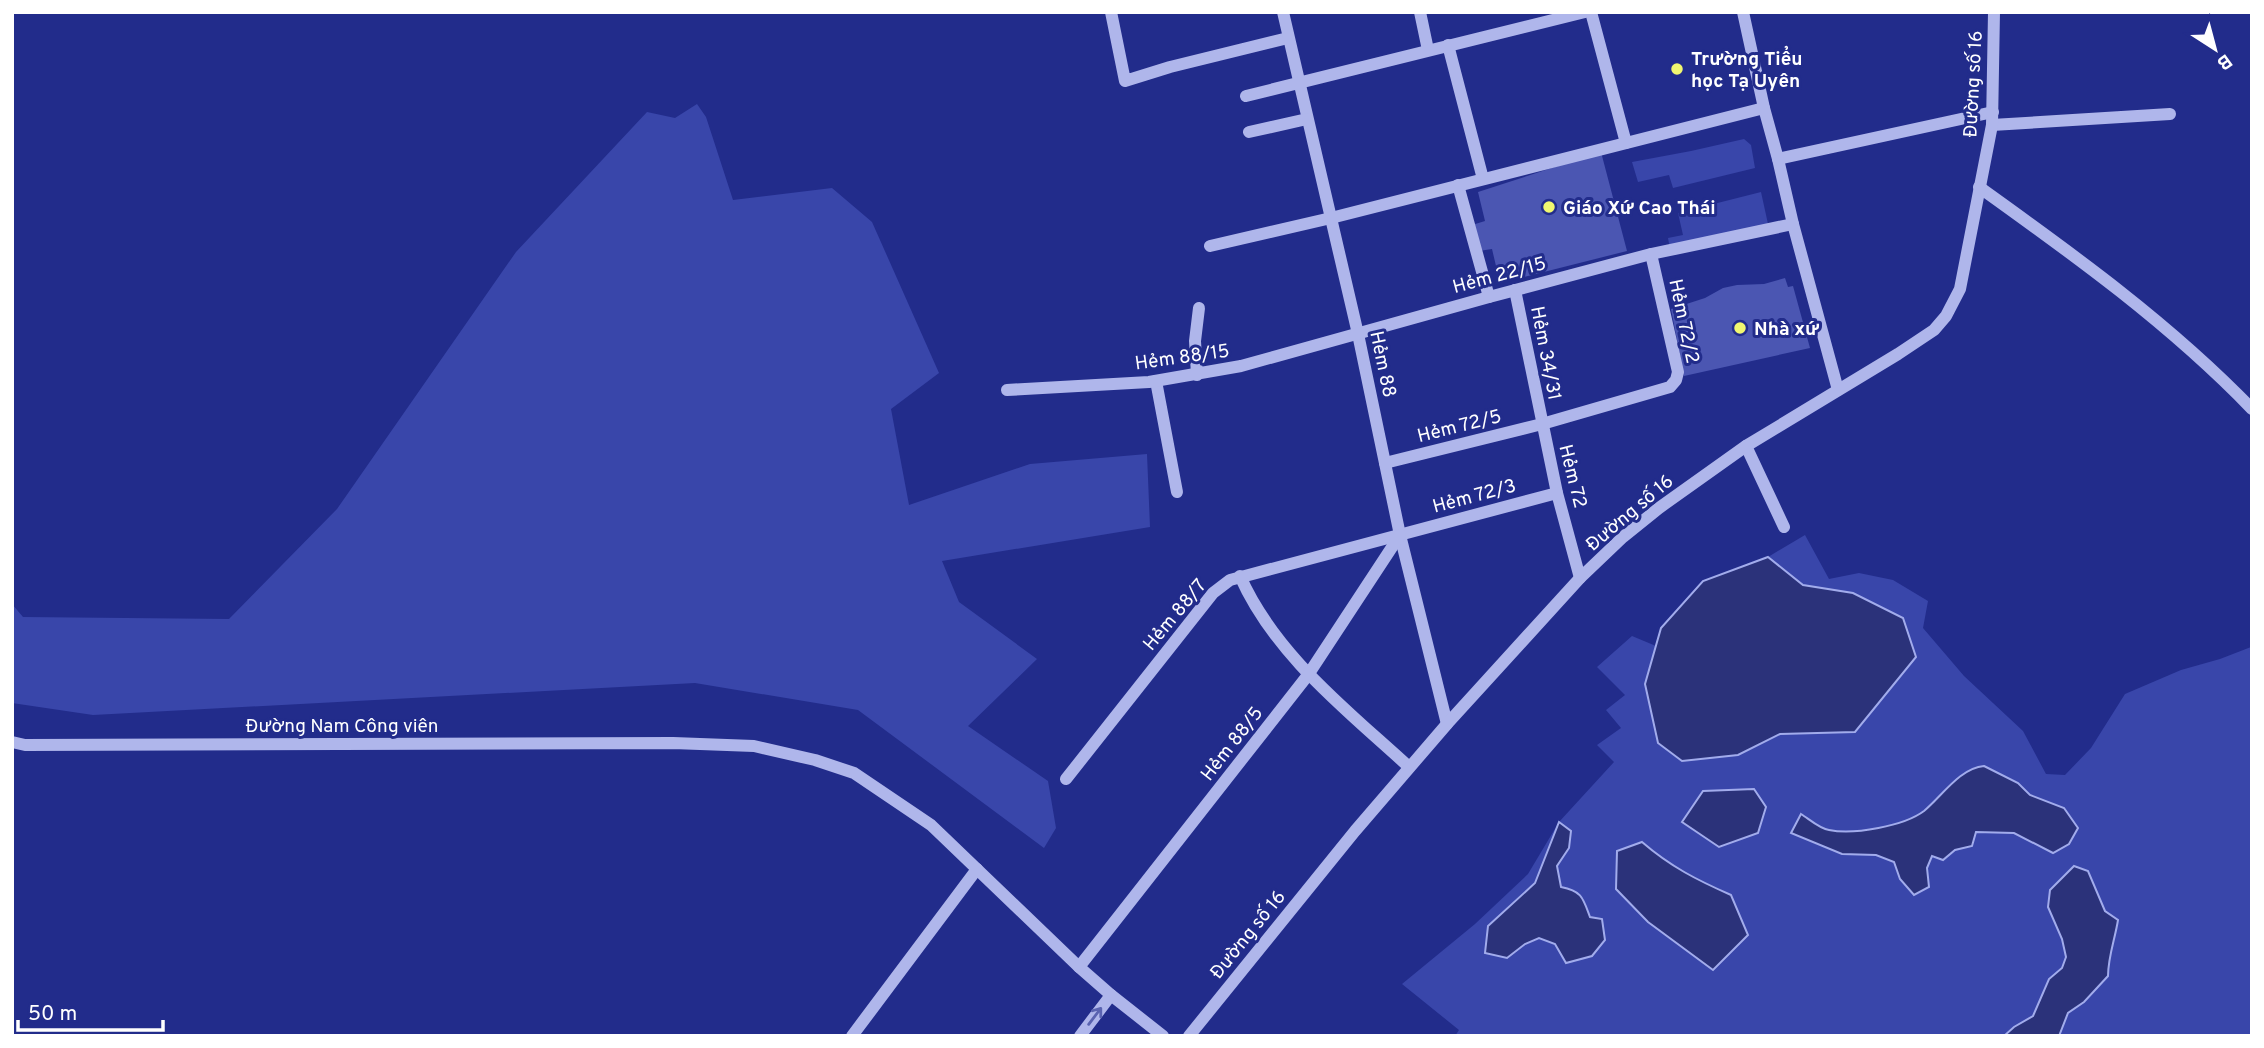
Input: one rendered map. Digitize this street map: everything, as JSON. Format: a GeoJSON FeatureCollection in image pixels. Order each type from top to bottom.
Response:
{"type":"FeatureCollection","features":[{"type":"Feature","properties":{"kind":"street"},"geometry":{"type":"LineString","coordinates":[[1111,12],[1125,81],[1170,67],[1289,38]]}},
{"type":"Feature","properties":{"kind":"street","name":"Hẻm 88"},"geometry":{"type":"LineString","coordinates":[[1283,12],[1358,334],[1400,535],[1447,724]]}},
{"type":"Feature","properties":{"kind":"street"},"geometry":{"type":"LineString","coordinates":[[1420,12],[1428,50]]}},
{"type":"Feature","properties":{"kind":"street"},"geometry":{"type":"LineString","coordinates":[[1246,96],[1585,12]]}},
{"type":"Feature","properties":{"kind":"street"},"geometry":{"type":"LineString","coordinates":[[1591,12],[1626,143]]}},
{"type":"Feature","properties":{"kind":"street"},"geometry":{"type":"LineString","coordinates":[[1743,12],[1793,224],[1838,390]]}},
{"type":"Feature","properties":{"kind":"street","name":"Đường số 16"},"geometry":{"type":"LineString","coordinates":[[1189,1036],[1409,767],[1580,578],[1623,537],[1746,446],[1898,354],[1934,330],[1946,316],[1960,289],[1993,119],[1995,12]]}},
{"type":"Feature","properties":{"kind":"street"},"geometry":{"type":"LineString","coordinates":[[1448,45],[1483,179]]}},
{"type":"Feature","properties":{"kind":"street"},"geometry":{"type":"LineString","coordinates":[[1210,246],[1764,108]]}},
{"type":"Feature","properties":{"kind":"street"},"geometry":{"type":"LineString","coordinates":[[1778,159],[1993,119],[2170,114]]}},
{"type":"Feature","properties":{"kind":"street"},"geometry":{"type":"LineString","coordinates":[[1249,132],[1307,119]]}},
{"type":"Feature","properties":{"kind":"street"},"geometry":{"type":"LineString","coordinates":[[1458,185],[1489,297]]}},
{"type":"Feature","properties":{"kind":"street"},"geometry":{"type":"LineString","coordinates":[[1979,187],[2086,264],[2165,328],[2252,409]]}},
{"type":"Feature","properties":{"kind":"street","name":"Hẻm 22/15"},"geometry":{"type":"LineString","coordinates":[[1358,334],[1651,254],[1793,224]]}},
{"type":"Feature","properties":{"kind":"street","name":"Hẻm 72/2"},"geometry":{"type":"LineString","coordinates":[[1542,424],[1661,391],[1676,380],[1678,372],[1651,254]]}},
{"type":"Feature","properties":{"kind":"street","name":"Hẻm 34/31"},"geometry":{"type":"LineString","coordinates":[[1515,290],[1542,424]]}},
{"type":"Feature","properties":{"kind":"street"},"geometry":{"type":"LineString","coordinates":[[1198,375],[1195,341],[1199,308]]}},
{"type":"Feature","properties":{"kind":"street","name":"Hẻm 88/15"},"geometry":{"type":"LineString","coordinates":[[1007,390],[1156,381],[1198,375],[1358,334]]}},
{"type":"Feature","properties":{"kind":"street"},"geometry":{"type":"LineString","coordinates":[[1156,381],[1177,492]]}},
{"type":"Feature","properties":{"kind":"street","name":"Hẻm 72/5"},"geometry":{"type":"LineString","coordinates":[[1385,463],[1542,424]]}},
{"type":"Feature","properties":{"kind":"street","name":"Hẻm 72"},"geometry":{"type":"LineString","coordinates":[[1542,424],[1580,578]]}},
{"type":"Feature","properties":{"kind":"street"},"geometry":{"type":"LineString","coordinates":[[1746,446],[1784,527]]}},
{"type":"Feature","properties":{"kind":"street","name":"Hẻm 72/3"},"geometry":{"type":"LineString","coordinates":[[1400,535],[1557,493]]}},
{"type":"Feature","properties":{"kind":"street","name":"Hẻm 88/7"},"geometry":{"type":"LineString","coordinates":[[1066,779],[1213,593],[1230,580],[1400,535]]}},
{"type":"Feature","properties":{"kind":"street","name":"Hẻm 88/5"},"geometry":{"type":"LineString","coordinates":[[1079,967],[1308,675],[1400,535]]}},
{"type":"Feature","properties":{"kind":"street"},"geometry":{"type":"LineString","coordinates":[[1240,576],[1286,649],[1308,675],[1409,767]]}},
{"type":"Feature","properties":{"kind":"street","name":"Đường Nam Công viên"},"geometry":{"type":"LineString","coordinates":[[12,742],[25,745],[673,743],[754,746],[816,760],[854,773],[931,825],[1079,967],[1163,1036]]}},
{"type":"Feature","properties":{"kind":"street"},"geometry":{"type":"LineString","coordinates":[[852,1036],[977,869]]}},
{"type":"Feature","properties":{"kind":"street"},"geometry":{"type":"LineString","coordinates":[[1080,1036],[1111,995]]}},
{"type":"Feature","properties":{"kind":"shaded area"},"geometry":{"type":"Polygon","coordinates":[[[697,104],[706,117],[733,200],[832,188],[872,222],[939,373],[891,409],[909,505],[1030,464],[1147,454],[1150,527],[942,561],[959,602],[1037,659],[968,726],[1048,781],[1056,828],[1044,848],[858,710],[695,683],[93,715],[12,703],[12,604],[23,617],[229,619],[337,509],[516,252],[647,112],[675,118],[697,104]]]}},
{"type":"Feature","properties":{"kind":"shaded area"},"geometry":{"type":"Polygon","coordinates":[[[1744,139],[1751,145],[1755,168],[1673,188],[1669,175],[1638,182],[1632,162],[1744,139]]]}},
{"type":"Feature","properties":{"kind":"shaded area"},"geometry":{"type":"Polygon","coordinates":[[[1761,192],[1768,224],[1670,249],[1668,238],[1683,235],[1678,213],[1761,192]]]}},
{"type":"Feature","properties":{"kind":"shaded area"},"geometry":{"type":"Polygon","coordinates":[[[1805,535],[1829,579],[1859,573],[1893,580],[1928,601],[1923,628],[1964,676],[2023,731],[2046,774],[2065,775],[2091,748],[2125,694],[2181,670],[2251,647],[2252,1036],[1455,1036],[1459,1030],[1402,984],[1475,924],[1528,874],[1559,822],[1614,762],[1597,745],[1621,728],[1606,710],[1625,695],[1597,667],[1632,636],[1656,646],[1661,628],[1703,581],[1768,557],[1805,535]]]}},
{"type":"Feature","properties":{"kind":"shaded area"},"geometry":{"type":"Polygon","coordinates":[[[1768,557],[1803,585],[1853,593],[1903,618],[1916,657],[1855,732],[1780,734],[1738,755],[1682,761],[1658,743],[1645,684],[1661,628],[1703,581],[1768,557]]]}},
{"type":"Feature","properties":{"kind":"shaded area"},"geometry":{"type":"Polygon","coordinates":[[[1984,766],[2018,783],[2030,795],[2064,808],[2078,828],[2069,844],[2053,853],[2014,833],[1976,832],[1972,846],[1955,850],[1943,860],[1932,856],[1927,868],[1929,887],[1914,895],[1900,879],[1894,862],[1876,855],[1842,854],[1791,833],[1801,814],[1822,828],[1839,831],[1878,828],[1904,821],[1924,811],[1959,777],[1984,766]]]}},
{"type":"Feature","properties":{"kind":"shaded area"},"geometry":{"type":"Polygon","coordinates":[[[1754,789],[1766,807],[1758,833],[1719,847],[1682,822],[1703,791],[1754,789]]]}},
{"type":"Feature","properties":{"kind":"shaded area"},"geometry":{"type":"Polygon","coordinates":[[[1559,822],[1571,831],[1569,848],[1557,866],[1561,887],[1581,896],[1590,917],[1602,919],[1605,940],[1592,956],[1566,963],[1555,944],[1539,938],[1525,944],[1507,958],[1485,953],[1488,926],[1535,883],[1559,822]]]}},
{"type":"Feature","properties":{"kind":"shaded area"},"geometry":{"type":"Polygon","coordinates":[[[1642,842],[1663,859],[1731,895],[1748,935],[1713,970],[1648,922],[1616,889],[1617,851],[1642,842]]]}},
{"type":"Feature","properties":{"kind":"shaded area"},"geometry":{"type":"Polygon","coordinates":[[[2074,866],[2088,871],[2105,911],[2118,920],[2108,976],[2084,1002],[2068,1013],[2059,1036],[2004,1036],[2033,1016],[2049,979],[2062,968],[2066,957],[2062,939],[2048,907],[2050,890],[2074,866]]]}},
{"type":"Feature","properties":{"kind":"building","name":"Giáo Xứ Cao Thái"},"geometry":{"type":"Polygon","coordinates":[[[1601,152],[1627,251],[1500,283],[1492,249],[1479,251],[1472,225],[1485,221],[1478,192],[1601,152]]]}},
{"type":"Feature","properties":{"kind":"building","name":"Nhà xứ"},"geometry":{"type":"Polygon","coordinates":[[[1785,278],[1788,287],[1793,286],[1810,348],[1684,376],[1671,309],[1705,298],[1723,288],[1764,284],[1785,278]]]}},
{"type":"Feature","properties":{"kind":"place","name":"Trường Tiểu học Tạ Uyên"},"geometry":{"type":"Point","coordinates":[1677,69]}},
{"type":"Feature","properties":{"kind":"place","name":"Giáo Xứ Cao Thái"},"geometry":{"type":"Point","coordinates":[1549,207]}},
{"type":"Feature","properties":{"kind":"place","name":"Nhà xứ"},"geometry":{"type":"Point","coordinates":[1740,328]}}]}
